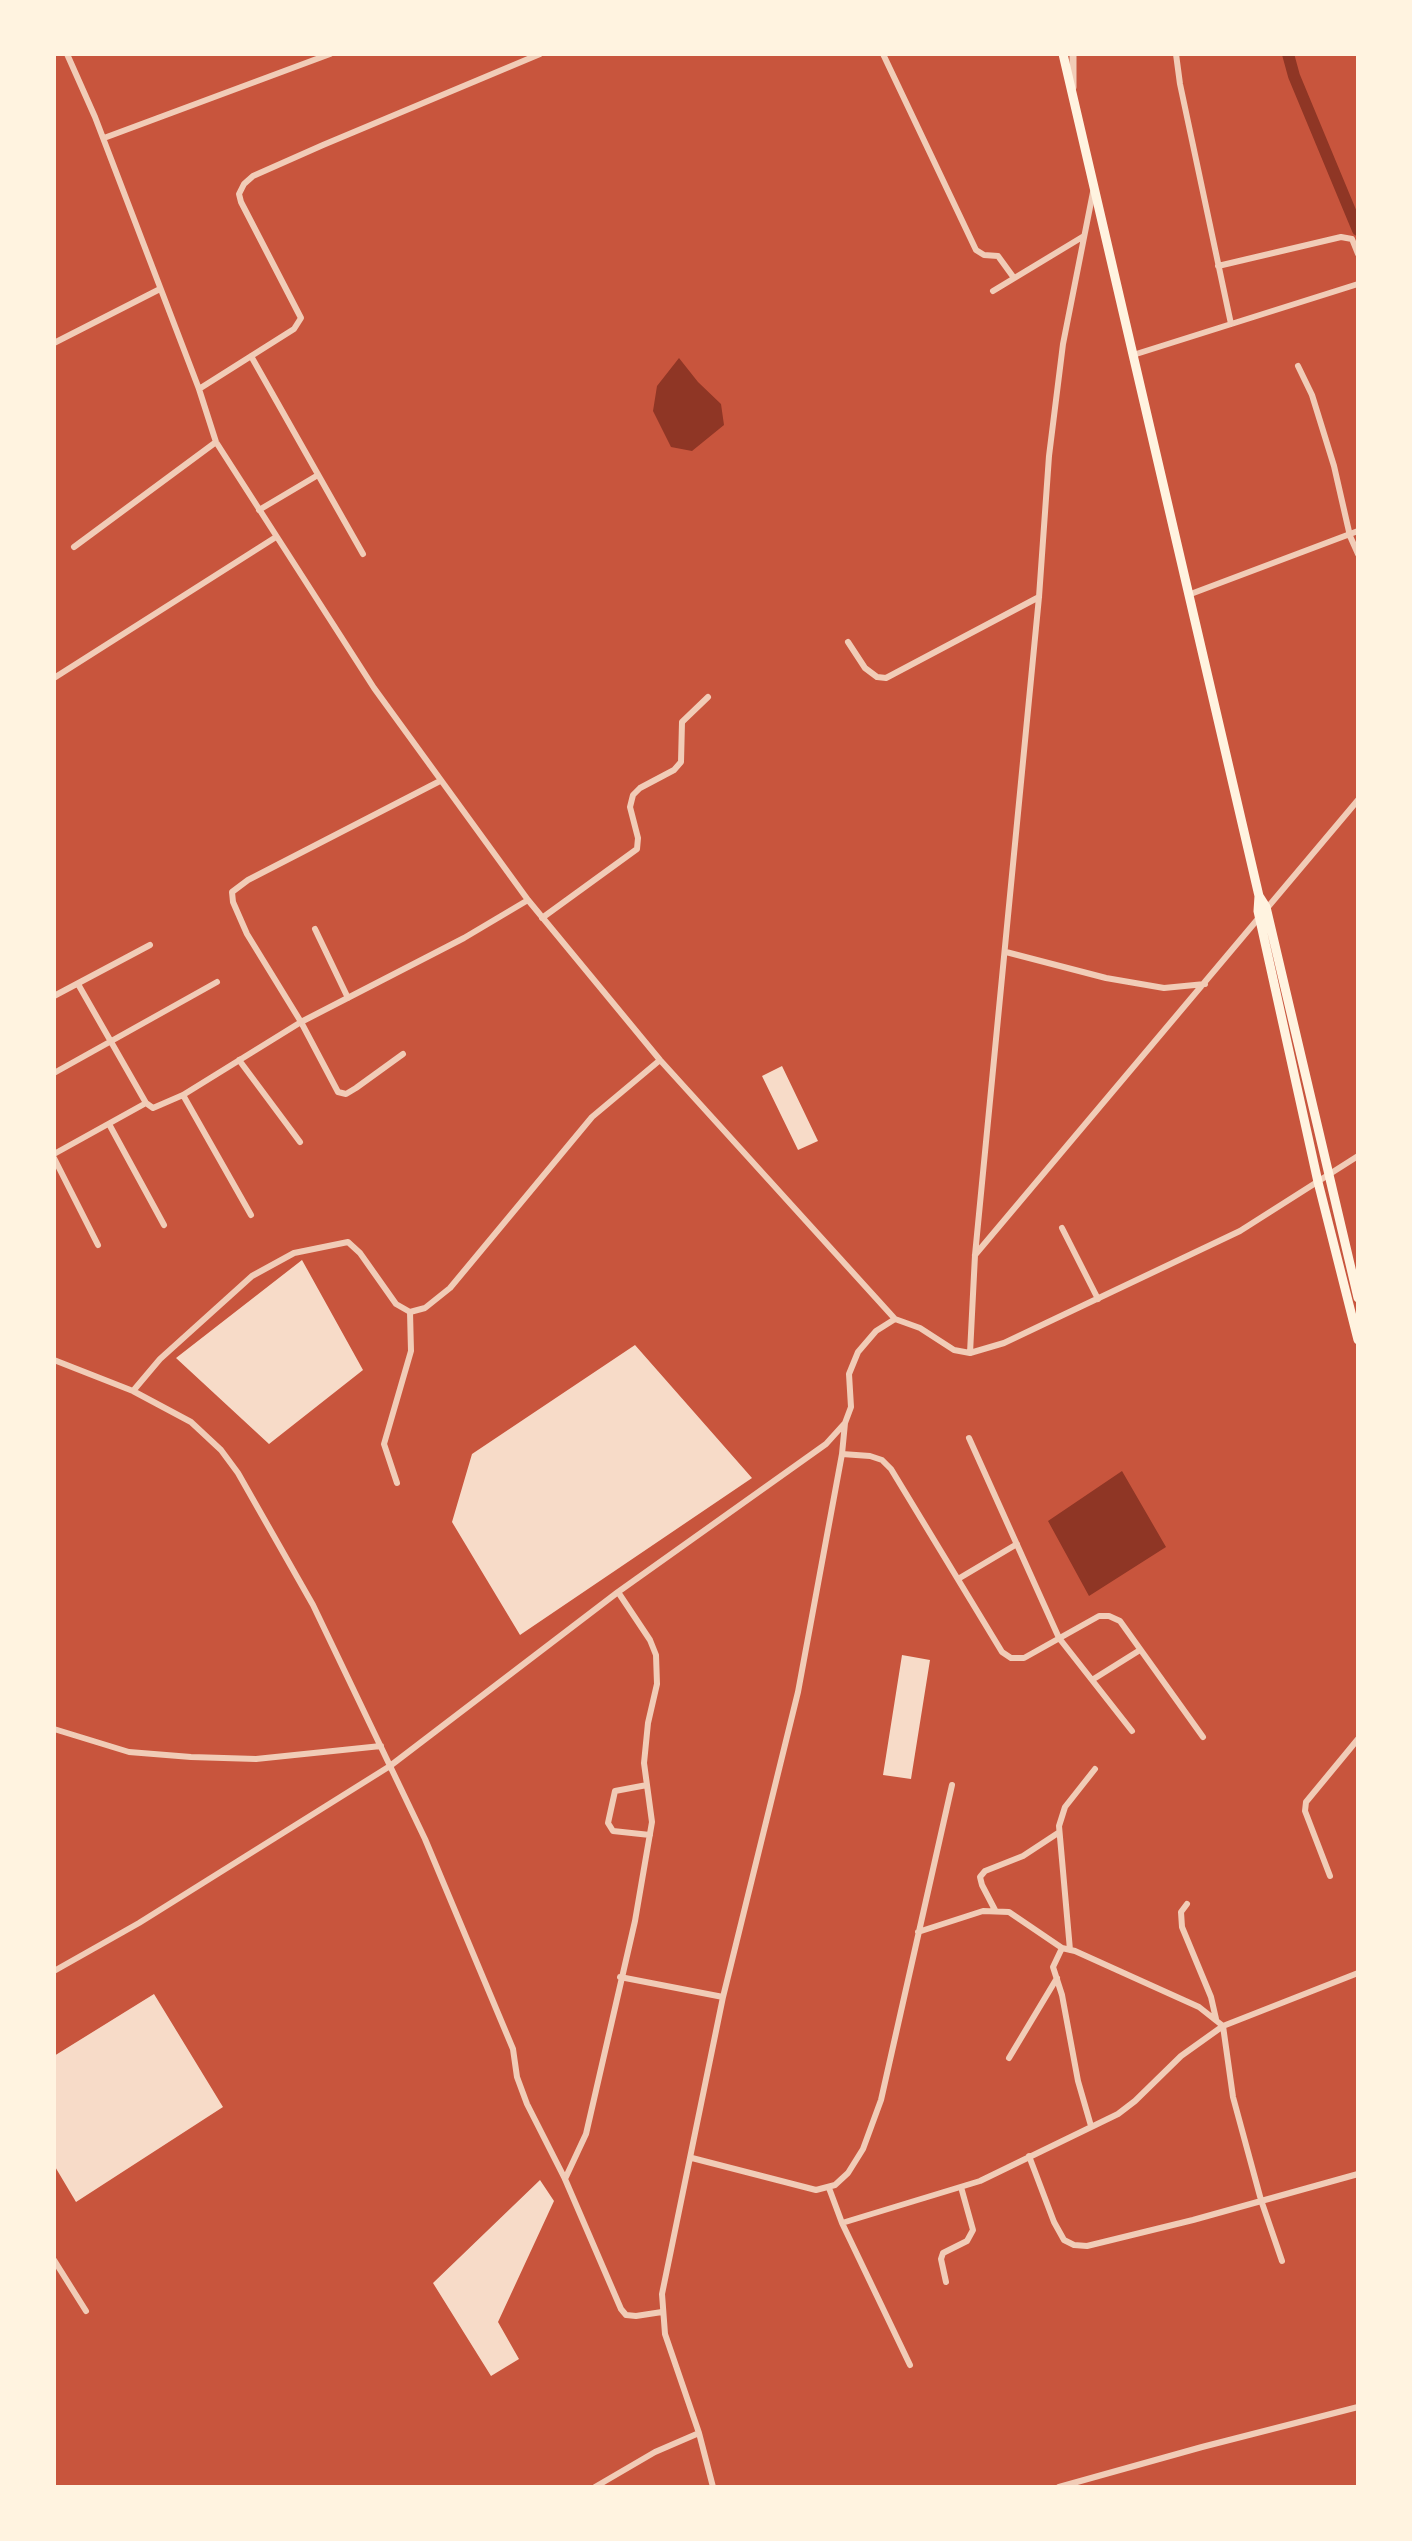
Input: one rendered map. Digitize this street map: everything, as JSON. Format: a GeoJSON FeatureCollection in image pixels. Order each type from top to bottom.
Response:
{"type":"FeatureCollection","features":[{"type":"Feature","properties":{"kind":"highway"},"geometry":{"type":"LineString","coordinates":[[1063,54],[1259,896],[1259,915],[1318,1182],[1358,1340]]}},
{"type":"Feature","properties":{"kind":"highway"},"geometry":{"type":"LineString","coordinates":[[1259,896],[1266,907],[1358,1298]]}},
{"type":"Feature","properties":{"kind":"street"},"geometry":{"type":"LineString","coordinates":[[67,54],[104,138],[216,442],[382,700],[542,918],[660,1060],[895,1319],[920,1328],[954,1350],[970,1353],[1004,1343],[1240,1231],[1358,1156]]}},
{"type":"Feature","properties":{"kind":"street"},"geometry":{"type":"LineString","coordinates":[[104,138],[330,54]]}},
{"type":"Feature","properties":{"kind":"street"},"geometry":{"type":"LineString","coordinates":[[199,389],[294,329],[301,318],[241,202],[239,194],[244,184],[267,170],[540,54]]}},
{"type":"Feature","properties":{"kind":"street"},"geometry":{"type":"LineString","coordinates":[[883,54],[976,250],[984,255],[998,256],[1014,278]]}},
{"type":"Feature","properties":{"kind":"street"},"geometry":{"type":"LineString","coordinates":[[1073,54],[1074,101]]}},
{"type":"Feature","properties":{"kind":"street"},"geometry":{"type":"LineString","coordinates":[[1176,54],[1231,324]]}},
{"type":"Feature","properties":{"kind":"street"},"geometry":{"type":"LineString","coordinates":[[970,1353],[975,1255],[1039,597],[1049,456],[1063,344],[1093,192]]}},
{"type":"Feature","properties":{"kind":"street"},"geometry":{"type":"LineString","coordinates":[[993,291],[1084,236]]}},
{"type":"Feature","properties":{"kind":"street"},"geometry":{"type":"LineString","coordinates":[[1218,266],[1341,237],[1352,239],[1358,254]]}},
{"type":"Feature","properties":{"kind":"street"},"geometry":{"type":"LineString","coordinates":[[1133,355],[1358,284]]}},
{"type":"Feature","properties":{"kind":"street"},"geometry":{"type":"LineString","coordinates":[[54,343],[160,289]]}},
{"type":"Feature","properties":{"kind":"street"},"geometry":{"type":"LineString","coordinates":[[251,356],[363,554]]}},
{"type":"Feature","properties":{"kind":"street"},"geometry":{"type":"LineString","coordinates":[[1298,366],[1312,395],[1334,466],[1350,536],[1358,554]]}},
{"type":"Feature","properties":{"kind":"street"},"geometry":{"type":"LineString","coordinates":[[74,547],[216,442]]}},
{"type":"Feature","properties":{"kind":"street"},"geometry":{"type":"LineString","coordinates":[[259,510],[318,475]]}},
{"type":"Feature","properties":{"kind":"street"},"geometry":{"type":"LineString","coordinates":[[1188,595],[1358,531]]}},
{"type":"Feature","properties":{"kind":"street"},"geometry":{"type":"LineString","coordinates":[[54,678],[276,537]]}},
{"type":"Feature","properties":{"kind":"street"},"geometry":{"type":"LineString","coordinates":[[848,642],[865,668],[877,677],[886,678],[1039,597]]}},
{"type":"Feature","properties":{"kind":"street"},"geometry":{"type":"LineString","coordinates":[[542,918],[637,849],[639,844],[630,807],[633,795],[674,770],[681,762],[682,722],[708,697]]}},
{"type":"Feature","properties":{"kind":"street"},"geometry":{"type":"LineString","coordinates":[[403,1054],[346,1094],[338,1092],[301,1022],[247,934],[233,902],[232,892],[248,880],[440,781]]}},
{"type":"Feature","properties":{"kind":"street"},"geometry":{"type":"LineString","coordinates":[[975,1255],[1358,800]]}},
{"type":"Feature","properties":{"kind":"street"},"geometry":{"type":"LineString","coordinates":[[78,984],[146,1103],[153,1108],[183,1095],[301,1022],[464,938],[528,900]]}},
{"type":"Feature","properties":{"kind":"street"},"geometry":{"type":"LineString","coordinates":[[315,929],[348,998]]}},
{"type":"Feature","properties":{"kind":"street"},"geometry":{"type":"LineString","coordinates":[[54,996],[150,945]]}},
{"type":"Feature","properties":{"kind":"street"},"geometry":{"type":"LineString","coordinates":[[1006,952],[1120,981],[1164,988],[1205,984]]}},
{"type":"Feature","properties":{"kind":"street"},"geometry":{"type":"LineString","coordinates":[[54,1073],[217,982]]}},
{"type":"Feature","properties":{"kind":"street"},"geometry":{"type":"LineString","coordinates":[[239,1060],[300,1142]]}},
{"type":"Feature","properties":{"kind":"street"},"geometry":{"type":"LineString","coordinates":[[133,1391],[160,1359],[252,1276],[294,1253],[348,1242],[360,1253],[396,1304],[410,1312],[425,1308],[450,1288],[592,1117],[660,1060]]}},
{"type":"Feature","properties":{"kind":"street"},"geometry":{"type":"LineString","coordinates":[[183,1095],[251,1215]]}},
{"type":"Feature","properties":{"kind":"street"},"geometry":{"type":"LineString","coordinates":[[98,1245],[54,1156],[146,1103]]}},
{"type":"Feature","properties":{"kind":"street"},"geometry":{"type":"LineString","coordinates":[[109,1124],[164,1225]]}},
{"type":"Feature","properties":{"kind":"street"},"geometry":{"type":"LineString","coordinates":[[1062,1228],[1098,1299]]}},
{"type":"Feature","properties":{"kind":"street"},"geometry":{"type":"LineString","coordinates":[[397,1483],[384,1444],[411,1351],[410,1312]]}},
{"type":"Feature","properties":{"kind":"street"},"geometry":{"type":"LineString","coordinates":[[713,2487],[699,2433],[671,2356],[662,2312],[665,2274],[692,2158],[723,1997],[798,1692],[845,1423],[851,1407],[849,1374],[858,1352],[876,1331],[895,1319]]}},
{"type":"Feature","properties":{"kind":"street"},"geometry":{"type":"LineString","coordinates":[[54,1360],[133,1391],[191,1422],[221,1450],[238,1473],[313,1605],[425,1839],[513,2049],[517,2077],[527,2104],[565,2179],[621,2309],[626,2315],[636,2316],[662,2312]]}},
{"type":"Feature","properties":{"kind":"street"},"geometry":{"type":"LineString","coordinates":[[54,1971],[139,1923],[390,1766],[618,1592],[826,1444],[845,1423]]}},
{"type":"Feature","properties":{"kind":"street"},"geometry":{"type":"LineString","coordinates":[[969,1438],[1059,1638],[1132,1731]]}},
{"type":"Feature","properties":{"kind":"street"},"geometry":{"type":"LineString","coordinates":[[842,1454],[870,1456],[882,1460],[891,1469],[1002,1652],[1011,1658],[1024,1658],[1099,1616],[1109,1616],[1120,1621],[1203,1737]]}},
{"type":"Feature","properties":{"kind":"street"},"geometry":{"type":"LineString","coordinates":[[958,1579],[1017,1544]]}},
{"type":"Feature","properties":{"kind":"street"},"geometry":{"type":"LineString","coordinates":[[565,2179],[586,2134],[635,1921],[652,1822],[645,1742],[657,1684],[656,1655],[650,1640],[618,1592]]}},
{"type":"Feature","properties":{"kind":"street"},"geometry":{"type":"LineString","coordinates":[[1092,1680],[1140,1650]]}},
{"type":"Feature","properties":{"kind":"street"},"geometry":{"type":"LineString","coordinates":[[54,1729],[129,1752],[191,1757],[267,1758],[381,1746]]}},
{"type":"Feature","properties":{"kind":"street"},"geometry":{"type":"LineString","coordinates":[[1330,1876],[1305,1811],[1306,1802],[1358,1739]]}},
{"type":"Feature","properties":{"kind":"street"},"geometry":{"type":"LineString","coordinates":[[1091,2126],[1080,2093],[1054,1961],[1066,1949],[1058,1833],[1060,1817],[1095,1769]]}},
{"type":"Feature","properties":{"kind":"street"},"geometry":{"type":"LineString","coordinates":[[647,1785],[615,1791],[608,1823],[613,1831],[650,1835]]}},
{"type":"Feature","properties":{"kind":"street"},"geometry":{"type":"LineString","coordinates":[[692,2158],[816,2190],[829,2188],[848,2173],[863,2149],[881,2100],[952,1785]]}},
{"type":"Feature","properties":{"kind":"street"},"geometry":{"type":"LineString","coordinates":[[995,1910],[980,1877],[985,1871],[1023,1856],[1058,1833]]}},
{"type":"Feature","properties":{"kind":"street"},"geometry":{"type":"LineString","coordinates":[[1187,1904],[1181,1912],[1182,1927],[1211,1997],[1216,2019]]}},
{"type":"Feature","properties":{"kind":"street"},"geometry":{"type":"LineString","coordinates":[[918,1932],[983,1911],[1009,1912],[1066,1949],[1199,2007],[1216,2019],[1223,2026],[1233,2097],[1261,2200],[1282,2261]]}},
{"type":"Feature","properties":{"kind":"street"},"geometry":{"type":"LineString","coordinates":[[842,2223],[980,2181],[1118,2114],[1181,2056],[1223,2026],[1358,1973]]}},
{"type":"Feature","properties":{"kind":"street"},"geometry":{"type":"LineString","coordinates":[[620,1977],[723,1997]]}},
{"type":"Feature","properties":{"kind":"street"},"geometry":{"type":"LineString","coordinates":[[1009,2058],[1057,1978]]}},
{"type":"Feature","properties":{"kind":"street"},"geometry":{"type":"LineString","coordinates":[[1029,2156],[1064,2240],[1087,2246],[1358,2174]]}},
{"type":"Feature","properties":{"kind":"street"},"geometry":{"type":"LineString","coordinates":[[946,2282],[941,2259],[943,2253],[967,2241],[973,2230],[961,2187]]}},
{"type":"Feature","properties":{"kind":"street"},"geometry":{"type":"LineString","coordinates":[[829,2188],[842,2223],[910,2365]]}},
{"type":"Feature","properties":{"kind":"street"},"geometry":{"type":"LineString","coordinates":[[54,2260],[86,2311]]}},
{"type":"Feature","properties":{"kind":"street"},"geometry":{"type":"LineString","coordinates":[[1059,2487],[1358,2407]]}},
{"type":"Feature","properties":{"kind":"street"},"geometry":{"type":"LineString","coordinates":[[595,2487],[655,2452],[699,2433]]}},
{"type":"Feature","properties":{"kind":"shaded area"},"geometry":{"type":"Polygon","coordinates":[[[679,358],[721,404],[724,425],[692,451],[671,447],[653,411],[657,386],[679,358]]]}},
{"type":"Feature","properties":{"kind":"shaded area"},"geometry":{"type":"Polygon","coordinates":[[[1122,1471],[1166,1547],[1089,1596],[1048,1521],[1122,1471]]]}},
{"type":"Feature","properties":{"kind":"building"},"geometry":{"type":"Polygon","coordinates":[[[782,1066],[818,1141],[798,1150],[762,1076],[782,1066]]]}},
{"type":"Feature","properties":{"kind":"building"},"geometry":{"type":"Polygon","coordinates":[[[302,1260],[363,1370],[269,1444],[176,1358],[302,1260]]]}},
{"type":"Feature","properties":{"kind":"building"},"geometry":{"type":"Polygon","coordinates":[[[635,1345],[752,1478],[520,1635],[452,1522],[472,1454],[635,1345]]]}},
{"type":"Feature","properties":{"kind":"building"},"geometry":{"type":"Polygon","coordinates":[[[902,1655],[930,1660],[911,1779],[883,1775],[902,1655]]]}},
{"type":"Feature","properties":{"kind":"building"},"geometry":{"type":"Polygon","coordinates":[[[154,1994],[223,2107],[76,2202],[54,2165],[54,2056],[154,1994]]]}},
{"type":"Feature","properties":{"kind":"building"},"geometry":{"type":"Polygon","coordinates":[[[540,2180],[554,2201],[498,2322],[519,2359],[491,2376],[433,2283],[540,2180]]]}},
{"type":"Feature","properties":{"kind":"waterway"},"geometry":{"type":"LineString","coordinates":[[1288,54],[1294,76],[1358,230]]}}]}
